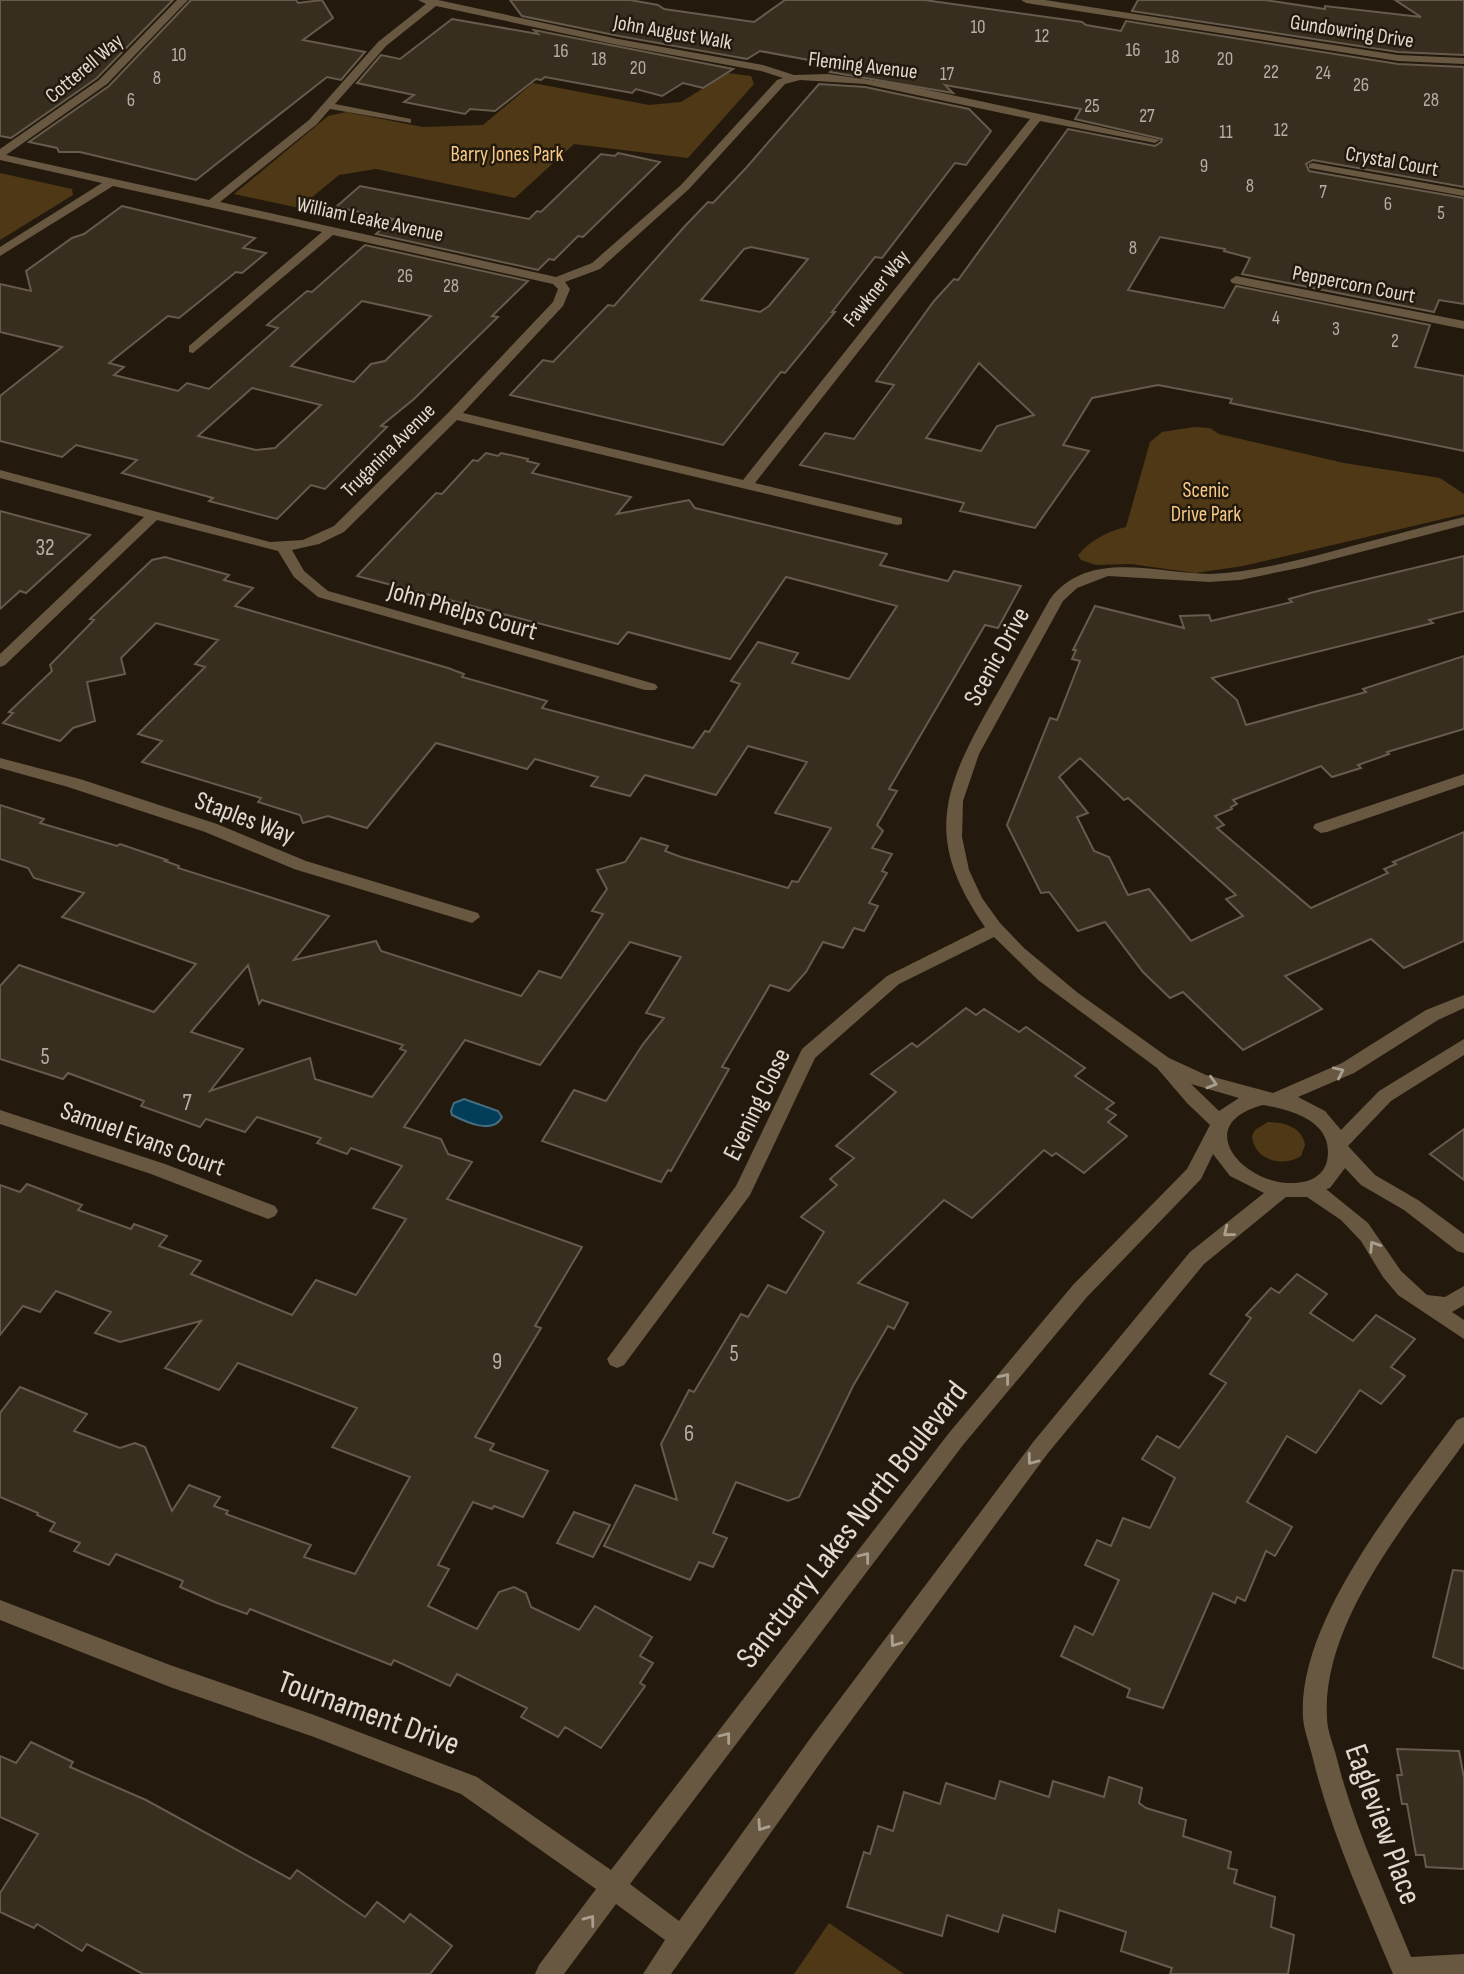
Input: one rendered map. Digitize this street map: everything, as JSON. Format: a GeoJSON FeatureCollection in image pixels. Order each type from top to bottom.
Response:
{"type":"FeatureCollection","features":[{"type":"Feature","properties":{"kind":"street","name":"Cotterell Way"},"geometry":{"type":"LineString","coordinates":[[0,156],[103,82],[183,0]]}},
{"type":"Feature","properties":{"kind":"street","name":"Gundowring Drive"},"geometry":{"type":"LineString","coordinates":[[1026,0],[1398,58],[1464,61]]}},
{"type":"Feature","properties":{"kind":"street","name":"John August Walk"},"geometry":{"type":"LineString","coordinates":[[428,1],[618,42],[763,68],[791,77]]}},
{"type":"Feature","properties":{"kind":"street"},"geometry":{"type":"LineString","coordinates":[[212,203],[329,106],[382,44],[428,1]]}},
{"type":"Feature","properties":{"kind":"street","name":"Fleming Avenue"},"geometry":{"type":"LineString","coordinates":[[557,281],[596,266],[702,170],[781,82],[791,77],[818,76],[911,89],[1037,118],[1155,140]]}},
{"type":"Feature","properties":{"kind":"street"},"geometry":{"type":"LineString","coordinates":[[329,106],[407,121]]}},
{"type":"Feature","properties":{"kind":"street","name":"Fawkner Way"},"geometry":{"type":"LineString","coordinates":[[747,484],[1037,118]]}},
{"type":"Feature","properties":{"kind":"street","name":"William Leake Avenue"},"geometry":{"type":"LineString","coordinates":[[0,156],[557,281]]}},
{"type":"Feature","properties":{"kind":"street","name":"Crystal Court"},"geometry":{"type":"LineString","coordinates":[[1312,166],[1464,193]]}},
{"type":"Feature","properties":{"kind":"street"},"geometry":{"type":"LineString","coordinates":[[0,252],[111,182]]}},
{"type":"Feature","properties":{"kind":"street"},"geometry":{"type":"LineString","coordinates":[[193,349],[330,231]]}},
{"type":"Feature","properties":{"kind":"street","name":"Peppercorn Court"},"geometry":{"type":"LineString","coordinates":[[1236,280],[1464,325]]}},
{"type":"Feature","properties":{"kind":"street"},"geometry":{"type":"LineString","coordinates":[[454,415],[559,303],[564,289],[557,281]]}},
{"type":"Feature","properties":{"kind":"street","name":"Truganina Avenue"},"geometry":{"type":"LineString","coordinates":[[0,474],[285,548],[314,542],[339,529],[454,415],[897,521]]}},
{"type":"Feature","properties":{"kind":"street"},"geometry":{"type":"LineString","coordinates":[[0,662],[154,515]]}},
{"type":"Feature","properties":{"kind":"street","name":"Scenic Drive"},"geometry":{"type":"LineString","coordinates":[[1270,1098],[1187,1074],[1163,1063],[1052,984],[993,930],[961,873],[953,835],[955,799],[967,763],[1062,592],[1089,576],[1104,572],[1139,572],[1206,578],[1234,577],[1286,567],[1464,521]]}},
{"type":"Feature","properties":{"kind":"street","name":"John Phelps Court"},"geometry":{"type":"LineString","coordinates":[[285,548],[292,568],[302,580],[323,594],[650,687]]}},
{"type":"Feature","properties":{"kind":"street","name":"Staples Way"},"geometry":{"type":"LineString","coordinates":[[0,763],[112,795],[211,828],[300,864],[472,917]]}},
{"type":"Feature","properties":{"kind":"street"},"geometry":{"type":"LineString","coordinates":[[1321,828],[1464,779]]}},
{"type":"Feature","properties":{"kind":"street","name":"Evening Close"},"geometry":{"type":"LineString","coordinates":[[617,1359],[743,1190],[808,1054],[893,980],[993,930]]}},
{"type":"Feature","properties":{"kind":"street"},"geometry":{"type":"LineString","coordinates":[[1464,1001],[1432,1015],[1348,1068],[1270,1098],[1237,1106],[1219,1125],[1217,1140],[1222,1154],[1232,1167],[1254,1182],[1281,1190],[1308,1188],[1322,1183],[1332,1174],[1338,1163],[1340,1146],[1385,1096],[1464,1046]]}},
{"type":"Feature","properties":{"kind":"street","name":"Scenic Drive"},"geometry":{"type":"LineString","coordinates":[[1163,1063],[1219,1125]]}},
{"type":"Feature","properties":{"kind":"street"},"geometry":{"type":"LineString","coordinates":[[1270,1098],[1293,1102],[1316,1113],[1333,1130],[1340,1146],[1368,1180],[1410,1205],[1464,1245]]}},
{"type":"Feature","properties":{"kind":"street","name":"Samuel Evans Court"},"geometry":{"type":"LineString","coordinates":[[0,1117],[158,1169],[268,1211]]}},
{"type":"Feature","properties":{"kind":"street","name":"Sanctuary Lakes North Boulevard"},"geometry":{"type":"LineString","coordinates":[[548,1974],[707,1762],[956,1439],[1080,1291],[1194,1174],[1219,1125]]}},
{"type":"Feature","properties":{"kind":"street"},"geometry":{"type":"LineString","coordinates":[[1308,1188],[1338,1206],[1353,1219],[1396,1280],[1416,1298],[1464,1331]]}},
{"type":"Feature","properties":{"kind":"street"},"geometry":{"type":"LineString","coordinates":[[656,1974],[914,1615],[1041,1447],[1197,1258],[1281,1190]]}},
{"type":"Feature","properties":{"kind":"street"},"geometry":{"type":"LineString","coordinates":[[1416,1298],[1424,1303],[1448,1305],[1464,1294]]}},
{"type":"Feature","properties":{"kind":"street","name":"Eagleview Place"},"geometry":{"type":"LineString","coordinates":[[1464,1426],[1365,1564],[1336,1623],[1320,1667],[1315,1718],[1335,1799],[1404,1970],[1464,1967]]}},
{"type":"Feature","properties":{"kind":"street","name":"Tournament Drive"},"geometry":{"type":"LineString","coordinates":[[0,1610],[170,1676],[314,1726],[469,1785],[615,1887],[682,1938]]}},
{"type":"Feature","properties":{"kind":"green space","name":"Barry Jones Park"},"geometry":{"type":"Polygon","coordinates":[[[728,73],[751,76],[754,84],[688,158],[574,144],[515,198],[376,169],[339,175],[299,208],[234,194],[328,116],[346,112],[423,127],[483,125],[533,83],[649,105],[681,102],[728,73]]]}},
{"type":"Feature","properties":{"kind":"green space"},"geometry":{"type":"Polygon","coordinates":[[[0,173],[72,189],[73,195],[0,240],[0,173]]]}},
{"type":"Feature","properties":{"kind":"green space","name":"Scenic Drive Park"},"geometry":{"type":"Polygon","coordinates":[[[1194,427],[1210,428],[1219,434],[1344,463],[1440,478],[1464,494],[1464,514],[1243,566],[1195,573],[1131,564],[1096,565],[1081,560],[1078,555],[1094,541],[1126,527],[1150,442],[1162,432],[1194,427]]]}},
{"type":"Feature","properties":{"kind":"green space"},"geometry":{"type":"Polygon","coordinates":[[[1268,1122],[1286,1125],[1300,1134],[1305,1145],[1301,1156],[1294,1160],[1278,1161],[1270,1160],[1258,1151],[1252,1136],[1255,1130],[1268,1122]]]}},
{"type":"Feature","properties":{"kind":"green space"},"geometry":{"type":"Polygon","coordinates":[[[829,1923],[904,1974],[794,1974],[829,1923]]]}},
{"type":"Feature","properties":{"kind":"water"},"geometry":{"type":"Polygon","coordinates":[[[464,1099],[498,1111],[502,1117],[498,1122],[486,1126],[452,1115],[454,1103],[464,1099]]]}},
{"type":"Feature","properties":{"kind":"building"},"geometry":{"type":"Polygon","coordinates":[[[0,0],[173,0],[97,78],[11,138],[0,136],[0,0]]]}},
{"type":"Feature","properties":{"kind":"building"},"geometry":{"type":"Polygon","coordinates":[[[191,0],[296,0],[298,3],[322,0],[333,18],[303,40],[365,52],[341,80],[327,77],[196,180],[80,152],[59,152],[57,148],[29,142],[109,86],[191,0]]]}},
{"type":"Feature","properties":{"kind":"building"},"geometry":{"type":"Polygon","coordinates":[[[510,0],[630,0],[658,5],[664,9],[754,22],[785,0],[924,0],[1082,22],[1121,31],[1126,21],[1398,64],[1464,67],[1464,187],[1313,160],[1306,164],[1309,171],[1464,198],[1464,304],[1439,300],[1434,312],[1242,274],[1250,258],[1224,251],[1225,249],[1160,237],[1128,290],[1224,308],[1236,286],[1430,325],[1415,367],[1464,376],[1464,451],[1230,403],[1232,399],[1158,385],[1092,398],[1063,445],[1089,451],[1035,528],[960,511],[964,503],[800,465],[825,433],[854,439],[894,385],[876,381],[934,301],[954,279],[958,280],[1068,129],[1155,146],[1162,139],[1075,119],[1081,109],[945,85],[953,93],[830,72],[836,65],[760,51],[747,59],[522,16],[510,0]],[[979,363],[926,438],[981,451],[997,426],[1034,415],[979,363]]]}},
{"type":"Feature","properties":{"kind":"building"},"geometry":{"type":"Polygon","coordinates":[[[1138,0],[1265,0],[1325,9],[1325,6],[1421,17],[1395,0],[1464,0],[1464,55],[1398,52],[1132,11],[1138,0]]]}},
{"type":"Feature","properties":{"kind":"building"},"geometry":{"type":"Polygon","coordinates":[[[452,19],[538,34],[534,30],[733,69],[703,88],[683,83],[662,96],[636,89],[632,93],[545,77],[536,79],[495,111],[470,109],[465,114],[404,102],[414,95],[357,83],[381,55],[400,59],[452,19]]]}},
{"type":"Feature","properties":{"kind":"building"},"geometry":{"type":"Polygon","coordinates":[[[819,84],[865,87],[969,109],[991,131],[966,165],[955,163],[882,258],[875,257],[832,312],[835,312],[785,373],[781,372],[723,445],[510,395],[543,360],[553,362],[608,305],[614,306],[685,226],[708,202],[713,203],[819,84]],[[751,247],[744,249],[701,300],[760,312],[769,306],[808,259],[751,247]]]}},
{"type":"Feature","properties":{"kind":"building"},"geometry":{"type":"Polygon","coordinates":[[[618,153],[660,162],[583,237],[578,236],[554,260],[549,259],[538,270],[376,234],[393,219],[336,207],[360,186],[529,219],[537,211],[541,212],[601,154],[615,156],[618,153]]]}},
{"type":"Feature","properties":{"kind":"building"},"geometry":{"type":"Polygon","coordinates":[[[122,206],[255,238],[243,248],[266,253],[242,273],[236,272],[179,318],[168,316],[109,363],[124,367],[114,375],[178,391],[187,383],[209,389],[278,328],[267,325],[307,291],[312,292],[365,245],[528,281],[492,316],[498,317],[414,399],[381,426],[387,427],[325,489],[311,485],[277,519],[122,473],[137,460],[76,445],[62,457],[0,441],[0,396],[62,347],[0,332],[0,284],[31,291],[26,271],[72,238],[84,234],[122,206]],[[362,301],[291,366],[354,382],[371,364],[385,361],[431,316],[362,301]],[[252,388],[198,436],[256,450],[275,448],[321,405],[252,388]]]}},
{"type":"Feature","properties":{"kind":"building"},"geometry":{"type":"Polygon","coordinates":[[[486,453],[498,456],[501,453],[528,459],[527,461],[539,464],[532,473],[631,497],[617,514],[689,500],[695,508],[887,554],[880,565],[948,581],[954,571],[1021,586],[998,628],[985,625],[889,789],[897,791],[877,825],[883,831],[872,848],[892,854],[882,871],[887,873],[869,903],[878,906],[864,931],[854,928],[843,948],[823,942],[806,972],[789,991],[770,985],[722,1067],[729,1069],[671,1171],[668,1170],[661,1182],[542,1141],[574,1090],[606,1101],[643,1044],[664,1018],[646,1013],[681,957],[630,942],[540,1065],[465,1040],[404,1127],[441,1139],[448,1154],[472,1162],[447,1199],[582,1247],[535,1326],[541,1328],[475,1437],[494,1444],[490,1450],[548,1471],[523,1517],[494,1506],[492,1509],[473,1502],[438,1565],[449,1569],[428,1606],[477,1629],[499,1592],[514,1587],[526,1593],[531,1607],[579,1630],[595,1606],[652,1637],[640,1656],[653,1663],[640,1683],[645,1686],[601,1748],[565,1727],[558,1737],[521,1717],[527,1708],[457,1674],[450,1686],[394,1660],[391,1665],[250,1609],[247,1614],[217,1603],[180,1587],[183,1581],[116,1554],[109,1565],[74,1551],[80,1543],[50,1531],[55,1523],[0,1497],[0,1413],[20,1387],[87,1414],[74,1431],[120,1448],[135,1443],[145,1447],[172,1511],[189,1485],[220,1497],[214,1506],[228,1511],[226,1514],[311,1545],[304,1557],[355,1574],[410,1477],[332,1447],[357,1408],[238,1363],[219,1390],[165,1368],[201,1321],[120,1342],[95,1333],[111,1312],[56,1291],[40,1312],[23,1306],[0,1335],[0,1185],[20,1192],[27,1184],[82,1205],[78,1210],[131,1229],[134,1224],[167,1236],[159,1246],[201,1261],[191,1274],[292,1315],[316,1280],[356,1295],[406,1219],[373,1208],[402,1166],[351,1148],[347,1154],[317,1143],[321,1138],[257,1117],[245,1132],[206,1119],[200,1127],[141,1106],[144,1101],[68,1073],[63,1079],[0,1059],[0,986],[19,965],[154,1012],[196,964],[62,917],[84,893],[34,878],[28,868],[0,859],[0,805],[44,819],[40,823],[117,846],[120,844],[167,860],[165,861],[179,866],[178,868],[329,916],[294,960],[376,941],[381,951],[521,996],[539,971],[561,978],[603,914],[592,911],[607,889],[597,870],[625,862],[641,838],[668,846],[665,851],[681,857],[788,888],[792,881],[798,882],[831,828],[775,813],[807,762],[748,746],[716,795],[645,775],[630,796],[591,786],[598,777],[535,759],[527,769],[436,743],[367,828],[328,816],[303,823],[300,815],[258,802],[261,798],[142,762],[162,741],[138,734],[205,667],[195,664],[218,640],[156,623],[121,658],[125,674],[87,682],[95,721],[73,728],[60,741],[3,723],[13,713],[9,712],[52,671],[50,665],[94,620],[90,619],[152,560],[165,557],[229,575],[224,580],[253,588],[235,606],[448,668],[464,674],[462,677],[547,701],[542,708],[693,748],[705,731],[709,732],[740,684],[731,681],[758,642],[798,653],[792,663],[849,679],[897,606],[786,577],[730,659],[628,632],[618,644],[357,576],[436,493],[442,494],[473,460],[478,461],[486,453]],[[248,965],[191,1032],[243,1049],[210,1091],[310,1058],[315,1079],[372,1097],[406,1051],[400,1049],[403,1045],[262,1000],[259,1004],[248,965]]]}},
{"type":"Feature","properties":{"kind":"building"},"geometry":{"type":"Polygon","coordinates":[[[0,511],[90,535],[26,593],[20,591],[0,609],[0,511]]]}},
{"type":"Feature","properties":{"kind":"building"},"geometry":{"type":"Polygon","coordinates":[[[1464,556],[1464,611],[1429,620],[1433,623],[1212,678],[1237,700],[1246,725],[1366,692],[1363,689],[1464,656],[1464,729],[1387,752],[1389,754],[1358,765],[1361,768],[1332,777],[1321,766],[1233,800],[1237,804],[1231,807],[1232,809],[1215,816],[1224,825],[1217,828],[1311,908],[1388,873],[1384,869],[1396,864],[1393,862],[1464,832],[1464,941],[1404,968],[1371,939],[1285,976],[1322,1009],[1243,1050],[1183,992],[1170,998],[1143,972],[1105,922],[1078,931],[1049,892],[1041,893],[1007,825],[1050,718],[1057,720],[1080,661],[1072,659],[1076,650],[1073,650],[1095,606],[1184,628],[1180,616],[1209,615],[1211,621],[1292,602],[1289,599],[1464,556]],[[1080,758],[1059,777],[1088,813],[1077,817],[1094,851],[1109,857],[1128,895],[1149,889],[1191,941],[1243,916],[1226,899],[1236,895],[1128,798],[1124,800],[1080,758]]]}},
{"type":"Feature","properties":{"kind":"building"},"geometry":{"type":"Polygon","coordinates":[[[966,1008],[976,1015],[984,1009],[1019,1032],[1026,1027],[1085,1068],[1075,1076],[1114,1103],[1106,1109],[1116,1115],[1108,1122],[1127,1136],[1084,1173],[1056,1153],[1052,1156],[1044,1150],[972,1218],[944,1200],[858,1283],[908,1303],[894,1329],[888,1326],[853,1386],[799,1497],[788,1501],[736,1482],[713,1533],[727,1538],[713,1567],[699,1562],[690,1580],[604,1546],[635,1485],[677,1500],[661,1444],[689,1390],[694,1392],[741,1314],[748,1317],[768,1285],[786,1293],[824,1232],[801,1217],[837,1185],[830,1179],[854,1158],[836,1146],[896,1092],[871,1074],[912,1043],[917,1047],[966,1008]]]}},
{"type":"Feature","properties":{"kind":"building"},"geometry":{"type":"Polygon","coordinates":[[[1464,1129],[1464,1180],[1430,1154],[1464,1129]]]}},
{"type":"Feature","properties":{"kind":"building"},"geometry":{"type":"Polygon","coordinates":[[[1297,1274],[1327,1294],[1310,1313],[1353,1341],[1376,1315],[1415,1339],[1391,1367],[1405,1376],[1381,1404],[1360,1390],[1316,1453],[1287,1436],[1247,1502],[1292,1527],[1275,1556],[1266,1551],[1245,1601],[1237,1597],[1235,1603],[1213,1593],[1163,1708],[1127,1697],[1130,1689],[1061,1656],[1075,1626],[1093,1635],[1119,1580],[1085,1565],[1097,1540],[1111,1546],[1123,1518],[1150,1528],[1175,1478],[1142,1459],[1157,1436],[1179,1448],[1226,1383],[1210,1374],[1251,1318],[1246,1315],[1271,1288],[1279,1293],[1297,1274]]]}},
{"type":"Feature","properties":{"kind":"building"},"geometry":{"type":"Polygon","coordinates":[[[574,1512],[610,1525],[593,1557],[557,1543],[574,1512]]]}},
{"type":"Feature","properties":{"kind":"building"},"geometry":{"type":"Polygon","coordinates":[[[1453,1570],[1464,1571],[1464,1669],[1433,1657],[1453,1570]]]}},
{"type":"Feature","properties":{"kind":"building"},"geometry":{"type":"Polygon","coordinates":[[[31,1742],[73,1762],[70,1767],[146,1800],[290,1879],[297,1870],[365,1917],[377,1902],[404,1922],[410,1914],[452,1946],[430,1974],[143,1974],[87,1944],[82,1951],[37,1924],[34,1928],[0,1912],[0,1893],[38,1834],[0,1817],[0,1756],[16,1763],[31,1742]]]}},
{"type":"Feature","properties":{"kind":"building"},"geometry":{"type":"Polygon","coordinates":[[[1397,1749],[1459,1751],[1464,1778],[1464,1869],[1426,1867],[1424,1855],[1416,1855],[1407,1804],[1402,1804],[1397,1775],[1402,1775],[1397,1749]]]}},
{"type":"Feature","properties":{"kind":"building"},"geometry":{"type":"Polygon","coordinates":[[[1109,1777],[1142,1788],[1139,1803],[1146,1808],[1186,1820],[1183,1836],[1231,1852],[1228,1868],[1237,1870],[1234,1883],[1275,1897],[1271,1927],[1294,1935],[1288,1974],[1170,1974],[1172,1968],[1121,1951],[1126,1932],[1059,1910],[1055,1932],[1003,1915],[998,1932],[947,1915],[942,1936],[847,1907],[864,1852],[870,1854],[878,1826],[893,1831],[904,1792],[940,1804],[946,1783],[995,1799],[1000,1781],[1049,1797],[1053,1781],[1104,1797],[1109,1777]]]}}]}
